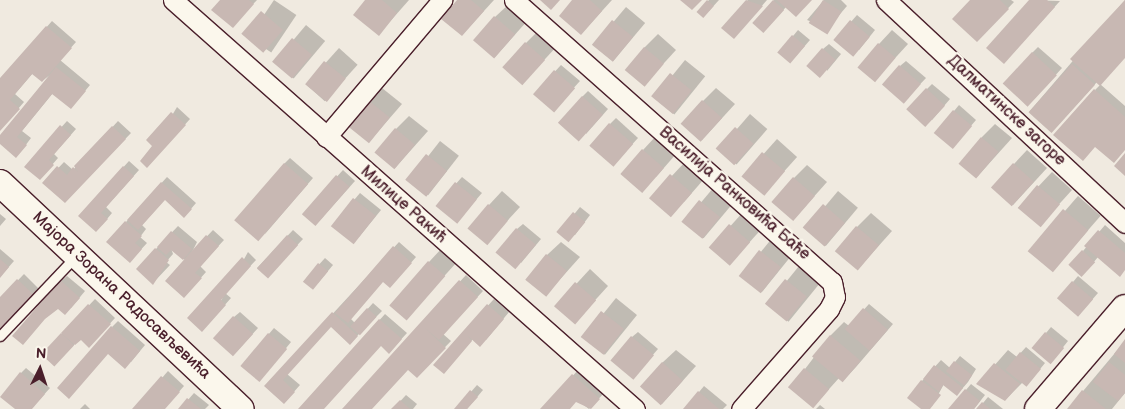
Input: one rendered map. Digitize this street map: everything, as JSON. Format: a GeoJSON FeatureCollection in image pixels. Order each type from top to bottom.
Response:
{"type":"FeatureCollection","features":[{"type":"Feature","properties":{"kind":"main road","name":"Мајора Зорана Радосављевића"},"geometry":{"type":"LineString","coordinates":[[0,183],[242,409]]}},
{"type":"Feature","properties":{"kind":"main road"},"geometry":{"type":"LineString","coordinates":[[1038,409],[1125,308]]}},
{"type":"Feature","properties":{"kind":"street","name":"Милице Ракић"},"geometry":{"type":"LineString","coordinates":[[172,0],[635,409]]}},
{"type":"Feature","properties":{"kind":"street"},"geometry":{"type":"LineString","coordinates":[[326,138],[442,0]]}},
{"type":"Feature","properties":{"kind":"street","name":"Василија Ранковића Баће"},"geometry":{"type":"LineString","coordinates":[[514,0],[832,282],[835,297],[829,310],[741,409]]}},
{"type":"Feature","properties":{"kind":"street","name":"Далматинске загоре"},"geometry":{"type":"LineString","coordinates":[[886,0],[1125,223]]}},
{"type":"Feature","properties":{"kind":"lane"},"geometry":{"type":"LineString","coordinates":[[0,336],[77,255]]}},
{"type":"Feature","properties":{"kind":"building"},"geometry":{"type":"Polygon","coordinates":[[[220,0],[249,0],[254,4],[233,28],[211,10],[220,0]]]}},
{"type":"Feature","properties":{"kind":"building"},"geometry":{"type":"Polygon","coordinates":[[[365,0],[382,0],[397,13],[379,36],[353,15],[365,0]]]}},
{"type":"Feature","properties":{"kind":"building"},"geometry":{"type":"Polygon","coordinates":[[[457,0],[471,0],[484,11],[462,36],[441,19],[457,0]]]}},
{"type":"Feature","properties":{"kind":"building"},"geometry":{"type":"Polygon","coordinates":[[[540,0],[560,0],[551,10],[540,0]]]}},
{"type":"Feature","properties":{"kind":"building"},"geometry":{"type":"Polygon","coordinates":[[[572,0],[590,0],[602,11],[581,35],[559,16],[572,0]]]}},
{"type":"Feature","properties":{"kind":"building"},"geometry":{"type":"Polygon","coordinates":[[[680,0],[702,0],[692,10],[680,0]]]}},
{"type":"Feature","properties":{"kind":"building"},"geometry":{"type":"Polygon","coordinates":[[[707,0],[714,6],[703,18],[697,12],[707,0]]]}},
{"type":"Feature","properties":{"kind":"building"},"geometry":{"type":"Polygon","coordinates":[[[746,0],[763,6],[734,39],[721,28],[746,0]]]}},
{"type":"Feature","properties":{"kind":"building"},"geometry":{"type":"Polygon","coordinates":[[[773,0],[784,10],[763,33],[752,23],[773,0]]]}},
{"type":"Feature","properties":{"kind":"building"},"geometry":{"type":"Polygon","coordinates":[[[777,0],[812,0],[796,17],[777,0]]]}},
{"type":"Feature","properties":{"kind":"building"},"geometry":{"type":"Polygon","coordinates":[[[823,0],[842,12],[827,35],[809,23],[823,0]]]}},
{"type":"Feature","properties":{"kind":"building"},"geometry":{"type":"Polygon","coordinates":[[[970,0],[1000,0],[1009,9],[977,42],[952,19],[970,0]]]}},
{"type":"Feature","properties":{"kind":"building"},"geometry":{"type":"Polygon","coordinates":[[[1029,0],[1047,0],[1055,7],[1004,64],[986,48],[1029,0]]]}},
{"type":"Feature","properties":{"kind":"building"},"geometry":{"type":"Polygon","coordinates":[[[1125,0],[1125,58],[1100,86],[1070,59],[1125,0]]]}},
{"type":"Feature","properties":{"kind":"building"},"geometry":{"type":"Polygon","coordinates":[[[261,11],[283,30],[263,53],[241,34],[261,11]]]}},
{"type":"Feature","properties":{"kind":"building"},"geometry":{"type":"Polygon","coordinates":[[[494,16],[515,34],[494,59],[473,40],[494,16]]]}},
{"type":"Feature","properties":{"kind":"building"},"geometry":{"type":"Polygon","coordinates":[[[612,20],[633,37],[613,62],[592,45],[612,20]]]}},
{"type":"Feature","properties":{"kind":"building"},"geometry":{"type":"Polygon","coordinates":[[[850,20],[870,37],[853,57],[833,40],[850,20]]]}},
{"type":"Feature","properties":{"kind":"building"},"geometry":{"type":"Polygon","coordinates":[[[46,26],[72,48],[42,82],[32,74],[10,100],[20,109],[0,131],[0,78],[46,26]]]}},
{"type":"Feature","properties":{"kind":"building"},"geometry":{"type":"Polygon","coordinates":[[[792,35],[805,46],[790,64],[777,53],[792,35]]]}},
{"type":"Feature","properties":{"kind":"building"},"geometry":{"type":"Polygon","coordinates":[[[292,38],[312,55],[292,78],[272,62],[292,38]]]}},
{"type":"Feature","properties":{"kind":"building"},"geometry":{"type":"Polygon","coordinates":[[[525,42],[545,60],[522,85],[502,67],[525,42]]]}},
{"type":"Feature","properties":{"kind":"building"},"geometry":{"type":"Polygon","coordinates":[[[878,43],[896,58],[875,82],[857,68],[878,43]]]}},
{"type":"Feature","properties":{"kind":"building"},"geometry":{"type":"Polygon","coordinates":[[[644,47],[664,64],[645,87],[625,70],[644,47]]]}},
{"type":"Feature","properties":{"kind":"building"},"geometry":{"type":"Polygon","coordinates":[[[822,48],[836,60],[820,78],[806,66],[822,48]]]}},
{"type":"Feature","properties":{"kind":"building"},"geometry":{"type":"Polygon","coordinates":[[[1032,52],[1057,75],[1028,107],[1003,83],[1032,52]]]}},
{"type":"Feature","properties":{"kind":"building"},"geometry":{"type":"Polygon","coordinates":[[[324,61],[346,79],[327,102],[305,84],[324,61]]]}},
{"type":"Feature","properties":{"kind":"building"},"geometry":{"type":"Polygon","coordinates":[[[1072,64],[1095,85],[1052,133],[1029,112],[1072,64]]]}},
{"type":"Feature","properties":{"kind":"building"},"geometry":{"type":"Polygon","coordinates":[[[899,65],[921,84],[904,104],[882,85],[899,65]]]}},
{"type":"Feature","properties":{"kind":"building"},"geometry":{"type":"Polygon","coordinates":[[[56,67],[86,91],[71,109],[52,94],[17,137],[27,145],[16,158],[0,144],[0,135],[56,67]]]}},
{"type":"Feature","properties":{"kind":"building"},"geometry":{"type":"Polygon","coordinates":[[[554,70],[575,88],[554,113],[533,94],[554,70]]]}},
{"type":"Feature","properties":{"kind":"building"},"geometry":{"type":"Polygon","coordinates":[[[670,73],[692,91],[673,114],[651,96],[670,73]]]}},
{"type":"Feature","properties":{"kind":"building"},"geometry":{"type":"Polygon","coordinates":[[[926,88],[945,106],[925,127],[906,109],[926,88]]]}},
{"type":"Feature","properties":{"kind":"building"},"geometry":{"type":"Polygon","coordinates":[[[1094,89],[1125,117],[1125,150],[1114,163],[1095,147],[1083,161],[1053,135],[1094,89]]]}},
{"type":"Feature","properties":{"kind":"building"},"geometry":{"type":"Polygon","coordinates":[[[582,96],[603,115],[579,141],[558,123],[582,96]]]}},
{"type":"Feature","properties":{"kind":"building"},"geometry":{"type":"Polygon","coordinates":[[[368,100],[390,118],[369,143],[347,126],[368,100]]]}},
{"type":"Feature","properties":{"kind":"building"},"geometry":{"type":"Polygon","coordinates":[[[702,100],[722,118],[701,142],[681,124],[702,100]]]}},
{"type":"Feature","properties":{"kind":"building"},"geometry":{"type":"Polygon","coordinates":[[[953,110],[972,126],[953,149],[934,133],[953,110]]]}},
{"type":"Feature","properties":{"kind":"building"},"geometry":{"type":"Polygon","coordinates":[[[171,112],[186,125],[147,168],[140,161],[152,146],[146,140],[171,112]]]}},
{"type":"Feature","properties":{"kind":"building"},"geometry":{"type":"Polygon","coordinates":[[[609,123],[633,144],[613,167],[589,146],[609,123]]]}},
{"type":"Feature","properties":{"kind":"building"},"geometry":{"type":"Polygon","coordinates":[[[60,125],[71,135],[49,160],[54,165],[40,180],[24,167],[60,125]]]}},
{"type":"Feature","properties":{"kind":"building"},"geometry":{"type":"Polygon","coordinates":[[[112,126],[126,139],[65,203],[42,183],[57,166],[67,175],[73,167],[78,172],[74,166],[112,126]]]}},
{"type":"Feature","properties":{"kind":"building"},"geometry":{"type":"Polygon","coordinates":[[[735,127],[754,144],[734,165],[716,149],[735,127]]]}},
{"type":"Feature","properties":{"kind":"building"},"geometry":{"type":"Polygon","coordinates":[[[395,128],[415,145],[394,169],[374,153],[395,128]]]}},
{"type":"Feature","properties":{"kind":"building"},"geometry":{"type":"Polygon","coordinates":[[[981,137],[999,152],[976,179],[959,164],[981,137]]]}},
{"type":"Feature","properties":{"kind":"building"},"geometry":{"type":"Polygon","coordinates":[[[642,149],[664,168],[642,193],[620,174],[642,149]]]}},
{"type":"Feature","properties":{"kind":"building"},"geometry":{"type":"Polygon","coordinates":[[[762,152],[785,171],[764,196],[741,177],[762,152]]]}},
{"type":"Feature","properties":{"kind":"building"},"geometry":{"type":"Polygon","coordinates":[[[1125,153],[1125,176],[1114,166],[1125,153]]]}},
{"type":"Feature","properties":{"kind":"building"},"geometry":{"type":"Polygon","coordinates":[[[426,154],[447,171],[426,197],[405,180],[426,154]]]}},
{"type":"Feature","properties":{"kind":"building"},"geometry":{"type":"Polygon","coordinates":[[[284,163],[308,184],[258,241],[234,220],[284,163]]]}},
{"type":"Feature","properties":{"kind":"building"},"geometry":{"type":"Polygon","coordinates":[[[1013,163],[1034,182],[1012,206],[991,188],[1013,163]]]}},
{"type":"Feature","properties":{"kind":"building"},"geometry":{"type":"Polygon","coordinates":[[[123,166],[134,176],[101,213],[108,219],[96,232],[78,216],[123,166]]]}},
{"type":"Feature","properties":{"kind":"building"},"geometry":{"type":"Polygon","coordinates":[[[670,174],[692,193],[671,217],[649,198],[670,174]]]}},
{"type":"Feature","properties":{"kind":"building"},"geometry":{"type":"Polygon","coordinates":[[[336,175],[350,187],[315,226],[302,214],[336,175]]]}},
{"type":"Feature","properties":{"kind":"building"},"geometry":{"type":"Polygon","coordinates":[[[793,177],[815,196],[793,221],[771,202],[793,177]]]}},
{"type":"Feature","properties":{"kind":"building"},"geometry":{"type":"Polygon","coordinates":[[[161,182],[192,209],[184,218],[165,200],[138,230],[127,220],[161,182]]]}},
{"type":"Feature","properties":{"kind":"building"},"geometry":{"type":"Polygon","coordinates":[[[455,182],[477,200],[457,224],[435,206],[455,182]]]}},
{"type":"Feature","properties":{"kind":"building"},"geometry":{"type":"Polygon","coordinates":[[[1037,185],[1060,204],[1041,227],[1018,208],[1037,185]]]}},
{"type":"Feature","properties":{"kind":"building"},"geometry":{"type":"Polygon","coordinates":[[[353,198],[376,216],[354,244],[331,226],[353,198]]]}},
{"type":"Feature","properties":{"kind":"building"},"geometry":{"type":"Polygon","coordinates":[[[699,200],[720,217],[702,239],[681,222],[699,200]]]}},
{"type":"Feature","properties":{"kind":"building"},"geometry":{"type":"Polygon","coordinates":[[[488,204],[508,221],[487,245],[467,229],[488,204]]]}},
{"type":"Feature","properties":{"kind":"building"},"geometry":{"type":"Polygon","coordinates":[[[823,204],[845,223],[825,246],[803,227],[823,204]]]}},
{"type":"Feature","properties":{"kind":"building"},"geometry":{"type":"Polygon","coordinates":[[[1063,209],[1088,230],[1053,272],[1028,251],[1063,209]]]}},
{"type":"Feature","properties":{"kind":"building"},"geometry":{"type":"Polygon","coordinates":[[[573,212],[585,222],[569,242],[556,232],[573,212]]]}},
{"type":"Feature","properties":{"kind":"building"},"geometry":{"type":"Polygon","coordinates":[[[125,221],[142,236],[135,243],[142,249],[130,263],[106,242],[125,221]]]}},
{"type":"Feature","properties":{"kind":"building"},"geometry":{"type":"Polygon","coordinates":[[[729,224],[750,242],[730,266],[709,247],[729,224]]]}},
{"type":"Feature","properties":{"kind":"building"},"geometry":{"type":"Polygon","coordinates":[[[856,226],[879,245],[858,271],[835,251],[856,226]]]}},
{"type":"Feature","properties":{"kind":"building"},"geometry":{"type":"Polygon","coordinates":[[[516,228],[536,245],[515,269],[495,253],[516,228]]]}},
{"type":"Feature","properties":{"kind":"building"},"geometry":{"type":"Polygon","coordinates":[[[1098,230],[1125,253],[1125,270],[1120,277],[1084,246],[1098,230]]]}},
{"type":"Feature","properties":{"kind":"building"},"geometry":{"type":"Polygon","coordinates":[[[171,231],[192,249],[183,260],[171,250],[166,255],[157,247],[171,231]]]}},
{"type":"Feature","properties":{"kind":"building"},"geometry":{"type":"Polygon","coordinates":[[[206,235],[219,246],[195,273],[202,278],[184,298],[165,281],[206,235]]]}},
{"type":"Feature","properties":{"kind":"building"},"geometry":{"type":"Polygon","coordinates":[[[287,235],[298,245],[268,278],[257,268],[287,235]]]}},
{"type":"Feature","properties":{"kind":"building"},"geometry":{"type":"Polygon","coordinates":[[[393,246],[412,263],[390,288],[383,282],[348,323],[335,313],[393,246]]]}},
{"type":"Feature","properties":{"kind":"building"},"geometry":{"type":"Polygon","coordinates":[[[155,248],[169,260],[153,285],[136,269],[155,248]]]}},
{"type":"Feature","properties":{"kind":"building"},"geometry":{"type":"Polygon","coordinates":[[[759,250],[781,267],[761,293],[739,276],[759,250]]]}},
{"type":"Feature","properties":{"kind":"building"},"geometry":{"type":"Polygon","coordinates":[[[1082,250],[1095,262],[1082,277],[1068,265],[1082,250]]]}},
{"type":"Feature","properties":{"kind":"building"},"geometry":{"type":"Polygon","coordinates":[[[546,254],[567,271],[546,297],[525,280],[546,254]]]}},
{"type":"Feature","properties":{"kind":"building"},"geometry":{"type":"Polygon","coordinates":[[[242,257],[251,266],[221,300],[226,305],[202,332],[187,318],[242,257]]]}},
{"type":"Feature","properties":{"kind":"building"},"geometry":{"type":"Polygon","coordinates":[[[0,259],[9,267],[0,278],[0,259]]]}},
{"type":"Feature","properties":{"kind":"building"},"geometry":{"type":"Polygon","coordinates":[[[428,261],[445,276],[407,321],[389,306],[428,261]]]}},
{"type":"Feature","properties":{"kind":"building"},"geometry":{"type":"Polygon","coordinates":[[[318,263],[328,271],[313,290],[303,282],[318,263]]]}},
{"type":"Feature","properties":{"kind":"building"},"geometry":{"type":"Polygon","coordinates":[[[17,279],[34,295],[0,332],[0,297],[17,279]]]}},
{"type":"Feature","properties":{"kind":"building"},"geometry":{"type":"Polygon","coordinates":[[[785,279],[807,297],[787,321],[765,304],[785,279]]]}},
{"type":"Feature","properties":{"kind":"building"},"geometry":{"type":"Polygon","coordinates":[[[60,280],[80,298],[65,315],[58,309],[45,319],[23,345],[12,336],[60,280]]]}},
{"type":"Feature","properties":{"kind":"building"},"geometry":{"type":"Polygon","coordinates":[[[459,280],[478,297],[439,340],[425,328],[446,348],[417,378],[408,370],[372,409],[342,409],[459,280]]]}},
{"type":"Feature","properties":{"kind":"building"},"geometry":{"type":"Polygon","coordinates":[[[1072,281],[1093,299],[1078,317],[1057,298],[1072,281]]]}},
{"type":"Feature","properties":{"kind":"building"},"geometry":{"type":"Polygon","coordinates":[[[575,282],[596,300],[575,325],[554,306],[575,282]]]}},
{"type":"Feature","properties":{"kind":"building"},"geometry":{"type":"Polygon","coordinates":[[[88,304],[111,324],[89,348],[81,340],[75,345],[61,333],[88,304]]]}},
{"type":"Feature","properties":{"kind":"building"},"geometry":{"type":"Polygon","coordinates":[[[487,304],[504,319],[480,347],[467,335],[472,341],[444,374],[433,365],[487,304]]]}},
{"type":"Feature","properties":{"kind":"building"},"geometry":{"type":"Polygon","coordinates":[[[367,308],[377,317],[360,335],[350,327],[367,308]]]}},
{"type":"Feature","properties":{"kind":"building"},"geometry":{"type":"Polygon","coordinates":[[[863,308],[888,330],[870,351],[845,329],[863,308]]]}},
{"type":"Feature","properties":{"kind":"building"},"geometry":{"type":"Polygon","coordinates":[[[601,311],[624,329],[604,355],[581,337],[601,311]]]}},
{"type":"Feature","properties":{"kind":"building"},"geometry":{"type":"Polygon","coordinates":[[[332,312],[358,336],[350,345],[331,327],[283,380],[295,392],[284,404],[264,386],[332,312]]]}},
{"type":"Feature","properties":{"kind":"building"},"geometry":{"type":"Polygon","coordinates":[[[233,316],[253,334],[233,356],[213,338],[233,316]]]}},
{"type":"Feature","properties":{"kind":"building"},"geometry":{"type":"Polygon","coordinates":[[[379,319],[402,339],[389,354],[381,346],[324,409],[298,409],[379,319]]]}},
{"type":"Feature","properties":{"kind":"building"},"geometry":{"type":"Polygon","coordinates":[[[111,326],[140,351],[125,369],[108,354],[69,399],[57,388],[111,326]]]}},
{"type":"Feature","properties":{"kind":"building"},"geometry":{"type":"Polygon","coordinates":[[[1045,332],[1064,348],[1051,364],[1032,348],[1045,332]]]}},
{"type":"Feature","properties":{"kind":"building"},"geometry":{"type":"Polygon","coordinates":[[[61,333],[74,345],[54,366],[41,354],[61,333]]]}},
{"type":"Feature","properties":{"kind":"building"},"geometry":{"type":"Polygon","coordinates":[[[268,333],[287,349],[260,382],[240,366],[268,333]]]}},
{"type":"Feature","properties":{"kind":"building"},"geometry":{"type":"Polygon","coordinates":[[[830,335],[861,361],[843,382],[812,356],[830,335]]]}},
{"type":"Feature","properties":{"kind":"building"},"geometry":{"type":"Polygon","coordinates":[[[631,336],[654,355],[633,380],[610,361],[631,336]]]}},
{"type":"Feature","properties":{"kind":"building"},"geometry":{"type":"Polygon","coordinates":[[[1125,339],[1125,363],[1114,354],[1125,339]]]}},
{"type":"Feature","properties":{"kind":"building"},"geometry":{"type":"Polygon","coordinates":[[[1020,352],[1041,369],[1027,387],[1006,370],[1020,352]]]}},
{"type":"Feature","properties":{"kind":"building"},"geometry":{"type":"Polygon","coordinates":[[[954,361],[972,375],[964,385],[946,371],[954,361]]]}},
{"type":"Feature","properties":{"kind":"building"},"geometry":{"type":"Polygon","coordinates":[[[662,362],[683,381],[661,405],[640,387],[662,362]]]}},
{"type":"Feature","properties":{"kind":"building"},"geometry":{"type":"Polygon","coordinates":[[[1109,362],[1125,375],[1125,393],[1118,401],[1093,382],[1109,362]]]}},
{"type":"Feature","properties":{"kind":"building"},"geometry":{"type":"Polygon","coordinates":[[[994,363],[1020,384],[1005,401],[976,384],[994,363]]]}},
{"type":"Feature","properties":{"kind":"building"},"geometry":{"type":"Polygon","coordinates":[[[934,365],[963,388],[957,396],[943,385],[939,392],[923,379],[934,365]]]}},
{"type":"Feature","properties":{"kind":"building"},"geometry":{"type":"Polygon","coordinates":[[[804,368],[829,389],[813,408],[788,387],[804,368]]]}},
{"type":"Feature","properties":{"kind":"building"},"geometry":{"type":"Polygon","coordinates":[[[20,372],[45,394],[32,409],[15,409],[0,397],[20,372]]]}},
{"type":"Feature","properties":{"kind":"building"},"geometry":{"type":"Polygon","coordinates":[[[572,374],[600,399],[591,409],[576,402],[570,409],[540,409],[572,374]]]}},
{"type":"Feature","properties":{"kind":"building"},"geometry":{"type":"Polygon","coordinates":[[[161,376],[180,392],[165,409],[132,409],[161,376]]]}},
{"type":"Feature","properties":{"kind":"building"},"geometry":{"type":"Polygon","coordinates":[[[921,380],[941,395],[930,409],[921,409],[907,398],[921,380]]]}},
{"type":"Feature","properties":{"kind":"building"},"geometry":{"type":"Polygon","coordinates":[[[965,389],[980,401],[974,409],[948,409],[965,389]]]}},
{"type":"Feature","properties":{"kind":"building"},"geometry":{"type":"Polygon","coordinates":[[[470,390],[478,397],[467,409],[454,409],[470,390]]]}},
{"type":"Feature","properties":{"kind":"building"},"geometry":{"type":"Polygon","coordinates":[[[1082,390],[1106,409],[1067,409],[1082,390]]]}},
{"type":"Feature","properties":{"kind":"building"},"geometry":{"type":"Polygon","coordinates":[[[698,391],[719,409],[683,409],[698,391]]]}},
{"type":"Feature","properties":{"kind":"building"},"geometry":{"type":"Polygon","coordinates":[[[187,398],[201,409],[178,409],[187,398]]]}},
{"type":"Feature","properties":{"kind":"building"},"geometry":{"type":"Polygon","coordinates":[[[400,400],[410,409],[391,409],[400,400]]]}},
{"type":"Feature","properties":{"kind":"building"},"geometry":{"type":"Polygon","coordinates":[[[982,402],[990,409],[976,409],[982,402]]]}}]}
